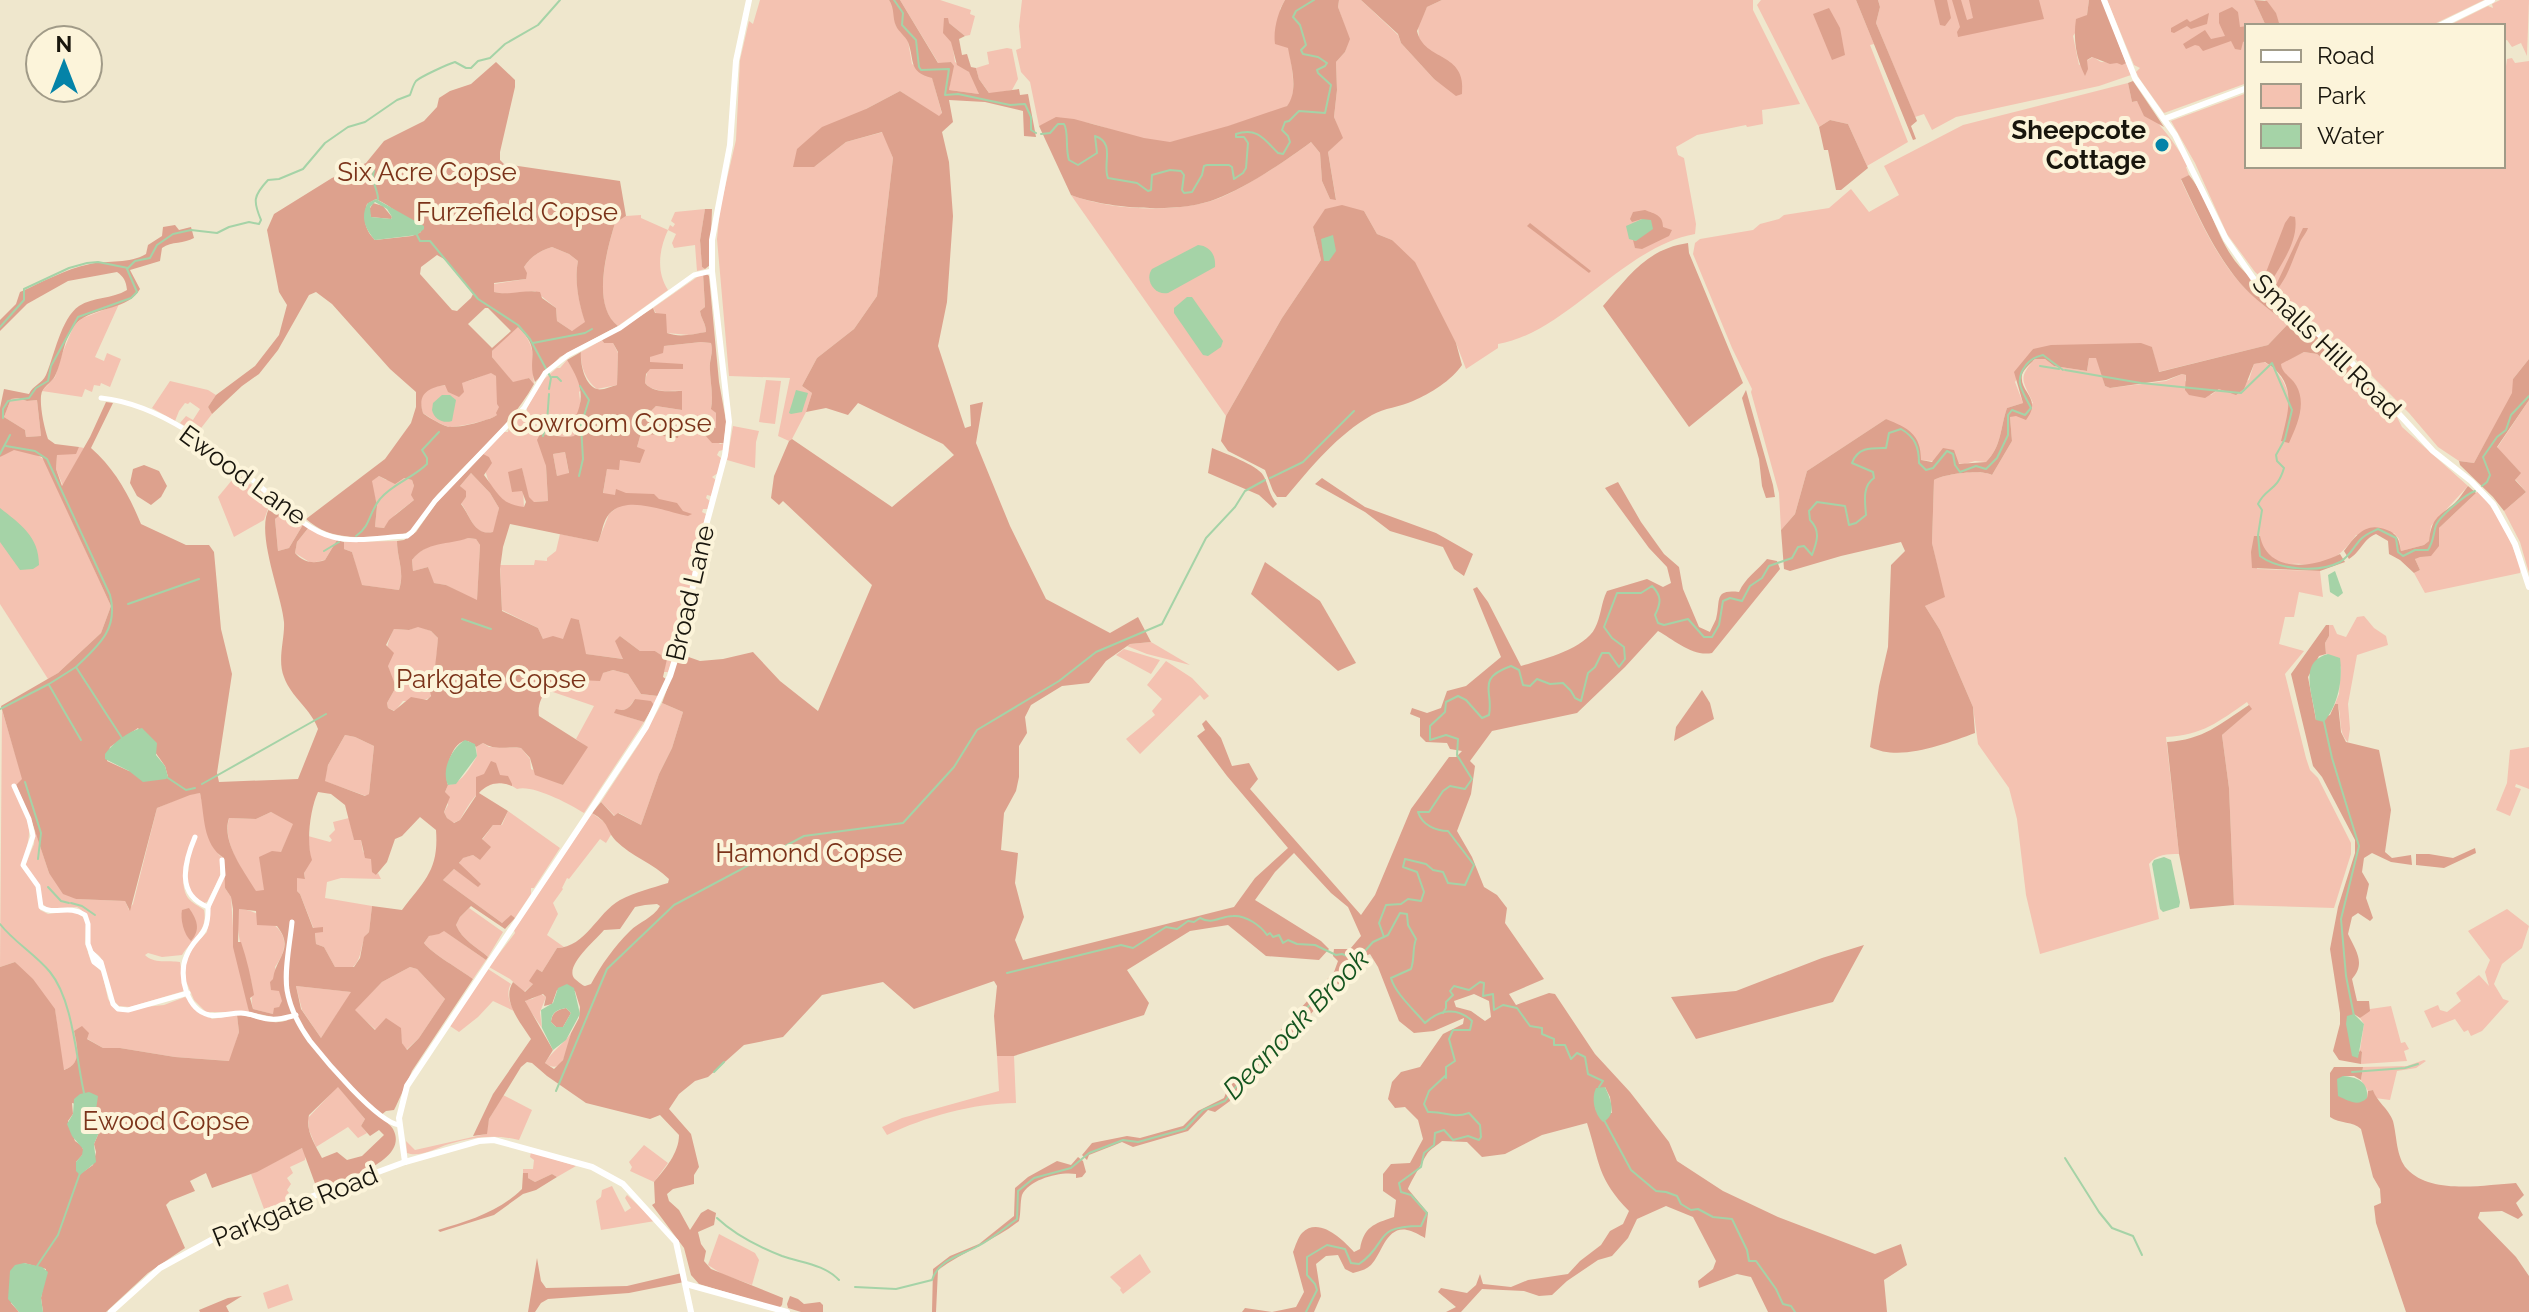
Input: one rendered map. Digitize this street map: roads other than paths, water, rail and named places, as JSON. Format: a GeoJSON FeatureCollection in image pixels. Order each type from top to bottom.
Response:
{"type":"FeatureCollection","features":[{"type":"Feature","properties":{"kind":"street","name":"Broad Lane"},"geometry":{"type":"LineString","coordinates":[[405,1162],[399,1125],[401,1101],[411,1079],[639,738],[670,676],[685,628],[701,544],[729,431],[712,271],[712,240],[730,145],[736,61],[749,0]]}},
{"type":"Feature","properties":{"kind":"street","name":"Smalls Hill Road"},"geometry":{"type":"LineString","coordinates":[[2104,0],[2135,78],[2183,148],[2226,239],[2253,278],[2351,362],[2433,451],[2471,481],[2493,504],[2515,544],[2529,587]]}},
{"type":"Feature","properties":{"kind":"street"},"geometry":{"type":"LineString","coordinates":[[2443,24],[2492,0]]}},
{"type":"Feature","properties":{"kind":"street"},"geometry":{"type":"LineString","coordinates":[[2164,119],[2245,89]]}},
{"type":"Feature","properties":{"kind":"street","name":"Ewood Lane"},"geometry":{"type":"LineString","coordinates":[[101,398],[134,405],[177,426],[231,463],[287,511],[323,533],[337,538],[407,536],[435,501],[524,408],[547,372],[568,355],[620,328],[694,275],[712,271]]}},
{"type":"Feature","properties":{"kind":"street"},"geometry":{"type":"LineString","coordinates":[[14,786],[33,836],[23,865],[38,886],[41,907],[47,911],[71,908],[83,913],[88,920],[88,944],[91,952],[100,958],[111,1000],[121,1010],[188,993]]}},
{"type":"Feature","properties":{"kind":"street"},"geometry":{"type":"LineString","coordinates":[[195,837],[187,864],[187,889],[192,899],[208,907]]}},
{"type":"Feature","properties":{"kind":"street"},"geometry":{"type":"LineString","coordinates":[[222,860],[223,875],[208,907],[206,929],[184,960],[183,972],[188,993],[198,1010],[213,1016],[242,1013],[276,1020],[296,1015]]}},
{"type":"Feature","properties":{"kind":"street"},"geometry":{"type":"LineString","coordinates":[[292,922],[287,983],[296,1015],[310,1040],[348,1086],[388,1121],[399,1125]]}},
{"type":"Feature","properties":{"kind":"street","name":"Parkgate Road"},"geometry":{"type":"LineString","coordinates":[[111,1312],[160,1268],[246,1221],[405,1162],[479,1141],[497,1140],[603,1171],[635,1195],[670,1234],[679,1251],[691,1312]]}},
{"type":"Feature","properties":{"kind":"street"},"geometry":{"type":"LineString","coordinates":[[686,1284],[787,1312]]}},
{"type":"Feature","properties":{"kind":"water"},"geometry":{"type":"Polygon","coordinates":[[[376,199],[424,226],[424,229],[417,235],[375,240],[365,222],[368,203],[376,199]],[[375,202],[370,207],[371,217],[391,219],[387,209],[375,202]]]}},
{"type":"Feature","properties":{"kind":"water"},"geometry":{"type":"Polygon","coordinates":[[[1642,219],[1651,220],[1653,229],[1636,241],[1629,239],[1626,226],[1642,219]]]}},
{"type":"Feature","properties":{"kind":"water"},"geometry":{"type":"Polygon","coordinates":[[[1333,235],[1336,251],[1329,261],[1324,261],[1321,239],[1333,235]]]}},
{"type":"Feature","properties":{"kind":"water"},"geometry":{"type":"Polygon","coordinates":[[[1198,245],[1211,252],[1215,267],[1168,293],[1155,290],[1149,278],[1152,269],[1198,245]]]}},
{"type":"Feature","properties":{"kind":"water"},"geometry":{"type":"Polygon","coordinates":[[[1187,297],[1192,297],[1223,341],[1221,347],[1208,356],[1203,355],[1174,313],[1174,308],[1187,297]]]}},
{"type":"Feature","properties":{"kind":"water"},"geometry":{"type":"Polygon","coordinates":[[[796,390],[808,393],[802,412],[791,414],[789,413],[796,390]]]}},
{"type":"Feature","properties":{"kind":"water"},"geometry":{"type":"Polygon","coordinates":[[[442,395],[450,395],[456,400],[452,421],[449,422],[437,418],[432,410],[433,403],[442,395]]]}},
{"type":"Feature","properties":{"kind":"water"},"geometry":{"type":"Polygon","coordinates":[[[0,508],[32,538],[39,565],[33,569],[20,570],[0,542],[0,508]]]}},
{"type":"Feature","properties":{"kind":"water"},"geometry":{"type":"Polygon","coordinates":[[[2335,571],[2343,593],[2338,597],[2330,592],[2328,575],[2335,571]]]}},
{"type":"Feature","properties":{"kind":"water"},"geometry":{"type":"Polygon","coordinates":[[[2328,654],[2340,658],[2341,675],[2336,700],[2324,722],[2316,720],[2310,672],[2319,658],[2328,654]]]}},
{"type":"Feature","properties":{"kind":"water"},"geometry":{"type":"Polygon","coordinates":[[[142,728],[157,743],[156,755],[165,766],[166,779],[143,782],[105,759],[105,754],[117,742],[142,728]]]}},
{"type":"Feature","properties":{"kind":"water"},"geometry":{"type":"Polygon","coordinates":[[[465,740],[475,744],[477,756],[456,784],[448,785],[446,773],[449,760],[465,740]]]}},
{"type":"Feature","properties":{"kind":"water"},"geometry":{"type":"Polygon","coordinates":[[[2164,857],[2171,860],[2180,902],[2179,907],[2163,912],[2152,864],[2154,860],[2164,857]]]}},
{"type":"Feature","properties":{"kind":"water"},"geometry":{"type":"Polygon","coordinates":[[[567,984],[574,988],[580,1014],[566,1040],[553,1050],[542,1028],[541,1010],[553,1003],[558,988],[567,984]],[[566,1008],[557,1011],[551,1022],[556,1027],[563,1027],[571,1013],[566,1008]]]}},
{"type":"Feature","properties":{"kind":"water"},"geometry":{"type":"Polygon","coordinates":[[[2354,1014],[2364,1024],[2358,1058],[2352,1056],[2346,1024],[2347,1016],[2354,1014]]]}},
{"type":"Feature","properties":{"kind":"water"},"geometry":{"type":"Polygon","coordinates":[[[2353,1077],[2364,1084],[2367,1098],[2364,1101],[2357,1103],[2338,1096],[2337,1079],[2353,1077]]]}},
{"type":"Feature","properties":{"kind":"water"},"geometry":{"type":"Polygon","coordinates":[[[1605,1087],[1611,1111],[1603,1122],[1596,1110],[1594,1096],[1596,1088],[1605,1087]]]}},
{"type":"Feature","properties":{"kind":"water"},"geometry":{"type":"Polygon","coordinates":[[[89,1092],[98,1096],[96,1110],[102,1116],[103,1123],[94,1144],[96,1162],[80,1175],[76,1171],[76,1162],[83,1149],[67,1124],[73,1114],[74,1099],[89,1092]]]}},
{"type":"Feature","properties":{"kind":"water"},"geometry":{"type":"Polygon","coordinates":[[[24,1263],[42,1267],[48,1272],[41,1298],[43,1312],[19,1312],[8,1299],[10,1271],[15,1265],[24,1263]]]}},
{"type":"Feature","properties":{"kind":"waterway"},"geometry":{"type":"LineString","coordinates":[[0,327],[24,300],[24,289],[69,268],[98,262],[128,268],[135,261],[150,258],[157,245],[173,234],[191,230],[217,233],[249,222],[259,224],[261,220],[256,199],[268,180],[303,169],[325,143],[348,127],[365,122],[397,100],[410,95],[416,81],[423,77],[455,62],[471,68],[478,61],[490,58],[505,44],[538,25],[560,0]]}},
{"type":"Feature","properties":{"kind":"waterway"},"geometry":{"type":"LineString","coordinates":[[894,0],[903,13],[902,25],[916,40],[921,70],[949,69],[945,95],[958,94],[1010,105],[1025,104],[1031,117],[1031,130],[1036,133]]}},
{"type":"Feature","properties":{"kind":"waterway"},"geometry":{"type":"LineString","coordinates":[[1041,134],[1050,133],[1058,124],[1064,124],[1069,160],[1078,165],[1097,153],[1095,136],[1101,139],[1107,149],[1108,178],[1137,183],[1148,191],[1151,190],[1152,175],[1170,170],[1181,171],[1184,175],[1184,193],[1192,192],[1207,165],[1229,165],[1234,179],[1246,168],[1248,143],[1236,134],[1255,133],[1283,154],[1290,142],[1282,130],[1285,122],[1299,111],[1325,113],[1331,85],[1317,70],[1327,63],[1318,57],[1303,54],[1301,50],[1306,45],[1300,25],[1293,17],[1296,11],[1314,0]]}},
{"type":"Feature","properties":{"kind":"waterway"},"geometry":{"type":"LineString","coordinates":[[374,171],[378,199]]}},
{"type":"Feature","properties":{"kind":"waterway"},"geometry":{"type":"LineString","coordinates":[[417,235],[420,241],[430,241],[478,299],[518,325],[530,339],[551,378],[549,389]]}},
{"type":"Feature","properties":{"kind":"waterway"},"geometry":{"type":"LineString","coordinates":[[3,418],[3,409],[8,401],[29,398],[36,388],[48,381],[51,366],[78,317],[131,298],[137,292],[127,269]]}},
{"type":"Feature","properties":{"kind":"waterway"},"geometry":{"type":"LineString","coordinates":[[533,343],[592,329]]}},
{"type":"Feature","properties":{"kind":"waterway","name":"Deanoak Brook"},"geometry":{"type":"LineString","coordinates":[[1384,937],[1379,923],[1386,905],[1401,904],[1408,899],[1421,901],[1424,892],[1417,872],[1403,867],[1405,859],[1443,872],[1448,883],[1465,885],[1474,865],[1448,831],[1430,826],[1418,812],[1429,812],[1443,791],[1450,786],[1465,789],[1472,779],[1457,755],[1458,739],[1446,735],[1430,740],[1430,726],[1445,712],[1446,702],[1458,696],[1466,700],[1482,718],[1489,715],[1490,681],[1511,666],[1519,670],[1523,685],[1530,686],[1537,679],[1550,684],[1563,683],[1581,701],[1588,673],[1602,653],[1609,653],[1619,667],[1625,659],[1624,647],[1604,627],[1617,593],[1641,593],[1652,586],[1660,600],[1655,615],[1658,623],[1664,625],[1688,619],[1704,637],[1712,637],[1719,625],[1723,601],[1730,598],[1742,601],[1750,586],[1762,578],[1769,566],[1792,558],[1798,547],[1804,546],[1812,555],[1817,532],[1809,511],[1817,502],[1845,506],[1849,525],[1866,515],[1866,490],[1874,478],[1873,472],[1852,463],[1861,451],[1886,448],[1889,433],[1901,429],[1913,439],[1919,463],[1926,470],[1933,468],[1947,451],[1953,454],[1960,472],[1976,466],[1986,469],[1997,458],[2008,435],[2008,415],[2012,410],[2025,415],[2031,408],[2020,382],[2026,365],[2033,358],[2043,355],[2063,370]]}},
{"type":"Feature","properties":{"kind":"waterway","name":"Deanoak Brook"},"geometry":{"type":"LineString","coordinates":[[2065,370],[2141,383],[2241,393],[2272,363],[2292,410],[2285,439],[2276,455],[2284,468],[2275,485],[2258,504],[2262,510],[2258,535],[2260,556],[2288,567],[2321,568],[2340,562],[2363,537],[2378,529],[2396,538],[2398,552],[2403,556],[2415,550],[2428,550],[2438,521],[2475,491]]}},
{"type":"Feature","properties":{"kind":"waterway","name":"Deanoak Brook"},"geometry":{"type":"LineString","coordinates":[[2040,366],[2059,369]]}},
{"type":"Feature","properties":{"kind":"waterway"},"geometry":{"type":"LineString","coordinates":[[552,377],[561,381]]}},
{"type":"Feature","properties":{"kind":"waterway"},"geometry":{"type":"LineString","coordinates":[[579,476],[583,459],[581,425],[589,400],[580,386]]}},
{"type":"Feature","properties":{"kind":"waterway"},"geometry":{"type":"LineString","coordinates":[[543,436],[549,394]]}},
{"type":"Feature","properties":{"kind":"waterway","name":"Deanoak Brook"},"geometry":{"type":"LineString","coordinates":[[2482,486],[2490,475],[2483,457],[2506,430],[2511,415],[2529,396]]}},
{"type":"Feature","properties":{"kind":"waterway"},"geometry":{"type":"LineString","coordinates":[[1270,478],[1303,462],[1354,411]]}},
{"type":"Feature","properties":{"kind":"waterway"},"geometry":{"type":"LineString","coordinates":[[356,536],[365,528],[376,504],[385,494],[427,464],[422,450],[439,432]]}},
{"type":"Feature","properties":{"kind":"waterway"},"geometry":{"type":"LineString","coordinates":[[0,454],[10,435]]}},
{"type":"Feature","properties":{"kind":"waterway"},"geometry":{"type":"LineString","coordinates":[[6,446],[35,451],[47,459],[110,595],[112,618],[105,636],[76,667],[122,738]]}},
{"type":"Feature","properties":{"kind":"waterway"},"geometry":{"type":"LineString","coordinates":[[556,1091],[607,969],[674,905],[804,836],[903,823],[954,767],[977,730],[1059,681],[1096,652],[1162,624],[1206,538],[1235,507],[1245,491],[1265,480]]}},
{"type":"Feature","properties":{"kind":"waterway"},"geometry":{"type":"LineString","coordinates":[[324,551],[339,542]]}},
{"type":"Feature","properties":{"kind":"waterway"},"geometry":{"type":"LineString","coordinates":[[128,604],[199,579]]}},
{"type":"Feature","properties":{"kind":"waterway"},"geometry":{"type":"LineString","coordinates":[[462,619],[491,629]]}},
{"type":"Feature","properties":{"kind":"waterway"},"geometry":{"type":"LineString","coordinates":[[0,709],[76,667]]}},
{"type":"Feature","properties":{"kind":"waterway"},"geometry":{"type":"LineString","coordinates":[[49,685],[81,740]]}},
{"type":"Feature","properties":{"kind":"waterway"},"geometry":{"type":"LineString","coordinates":[[202,784],[326,714]]}},
{"type":"Feature","properties":{"kind":"waterway"},"geometry":{"type":"LineString","coordinates":[[2324,722],[2359,846],[2341,919],[2346,976],[2354,1016]]}},
{"type":"Feature","properties":{"kind":"waterway"},"geometry":{"type":"LineString","coordinates":[[165,776],[186,790],[195,788]]}},
{"type":"Feature","properties":{"kind":"waterway"},"geometry":{"type":"LineString","coordinates":[[25,782],[41,833],[38,859]]}},
{"type":"Feature","properties":{"kind":"waterway"},"geometry":{"type":"LineString","coordinates":[[48,887],[61,901],[69,903]]}},
{"type":"Feature","properties":{"kind":"waterway"},"geometry":{"type":"LineString","coordinates":[[71,903],[95,915]]}},
{"type":"Feature","properties":{"kind":"waterway","name":"Deanoak Brook"},"geometry":{"type":"LineString","coordinates":[[855,1287],[896,1289],[932,1280],[945,1263],[983,1243],[1017,1219],[1018,1191],[1034,1178],[1071,1168],[1089,1153],[1123,1140],[1138,1142],[1185,1129],[1203,1110],[1225,1101],[1251,1067],[1354,958],[1373,942],[1388,935],[1400,913],[1407,914],[1408,925],[1416,939],[1413,961],[1411,969],[1391,978],[1396,990],[1425,1023],[1436,1015],[1448,1012],[1460,1013],[1472,1021],[1470,1030],[1453,1030],[1449,1039],[1455,1061],[1446,1067],[1446,1078],[1429,1091],[1424,1104],[1428,1112],[1469,1113],[1480,1125],[1481,1137],[1479,1140],[1468,1136],[1453,1140],[1444,1130],[1435,1133],[1434,1145],[1424,1153],[1421,1167],[1399,1183],[1401,1192],[1411,1195],[1427,1213],[1421,1226],[1388,1232],[1359,1264],[1351,1263],[1345,1249],[1327,1245],[1307,1257],[1307,1275],[1317,1290],[1306,1312]]}},
{"type":"Feature","properties":{"kind":"waterway"},"geometry":{"type":"LineString","coordinates":[[1007,973],[1121,945],[1133,948],[1166,927],[1177,929],[1188,921],[1228,916],[1243,917],[1267,935],[1279,935],[1283,943],[1288,940],[1315,945],[1336,955],[1352,958]]}},
{"type":"Feature","properties":{"kind":"waterway"},"geometry":{"type":"LineString","coordinates":[[0,924],[50,972],[58,984],[69,1013],[84,1093]]}},
{"type":"Feature","properties":{"kind":"waterway"},"geometry":{"type":"LineString","coordinates":[[1443,1013],[1446,1002],[1453,995],[1450,991],[1454,986],[1469,990],[1480,982],[1484,983],[1483,996],[1493,994],[1494,1010],[1503,1005],[1517,1008],[1530,1026],[1542,1028],[1542,1034],[1554,1039],[1554,1045],[1565,1045],[1571,1059],[1577,1053],[1585,1057],[1588,1074],[1603,1081],[1599,1087]]}},
{"type":"Feature","properties":{"kind":"waterway"},"geometry":{"type":"LineString","coordinates":[[714,1072],[724,1062]]}},
{"type":"Feature","properties":{"kind":"waterway"},"geometry":{"type":"LineString","coordinates":[[2352,1072],[2405,1068],[2418,1064]]}},
{"type":"Feature","properties":{"kind":"waterway"},"geometry":{"type":"LineString","coordinates":[[1604,1120],[1631,1170],[1656,1191],[1677,1196],[1681,1204],[1691,1210],[1698,1209],[1713,1217],[1732,1219],[1749,1261],[1756,1261],[1783,1304],[1791,1306],[1795,1312]]}},
{"type":"Feature","properties":{"kind":"waterway"},"geometry":{"type":"LineString","coordinates":[[2065,1158],[2099,1212],[2112,1228],[2133,1236],[2142,1255]]}},
{"type":"Feature","properties":{"kind":"waterway"},"geometry":{"type":"LineString","coordinates":[[37,1266],[58,1235],[80,1173]]}},
{"type":"Feature","properties":{"kind":"waterway"},"geometry":{"type":"LineString","coordinates":[[717,1218],[756,1245],[820,1267],[839,1280]]}},
{"type":"Feature","properties":{"kind":"place","name":"Sheepcote Cottage"},"geometry":{"type":"Point","coordinates":[2162,145]}},
{"type":"Feature","properties":{"kind":"park label","name":"Six Acre Copse"},"geometry":{"type":"Point","coordinates":[427,172]}},
{"type":"Feature","properties":{"kind":"park label","name":"Furzefield Copse"},"geometry":{"type":"Point","coordinates":[517,212]}},
{"type":"Feature","properties":{"kind":"park label","name":"Cowroom Copse"},"geometry":{"type":"Point","coordinates":[611,423]}},
{"type":"Feature","properties":{"kind":"park label","name":"Parkgate Copse"},"geometry":{"type":"Point","coordinates":[491,679]}},
{"type":"Feature","properties":{"kind":"park label","name":"Hamond Copse"},"geometry":{"type":"Point","coordinates":[809,853]}},
{"type":"Feature","properties":{"kind":"park label","name":"Ewood Copse"},"geometry":{"type":"Point","coordinates":[166,1121]}}]}
